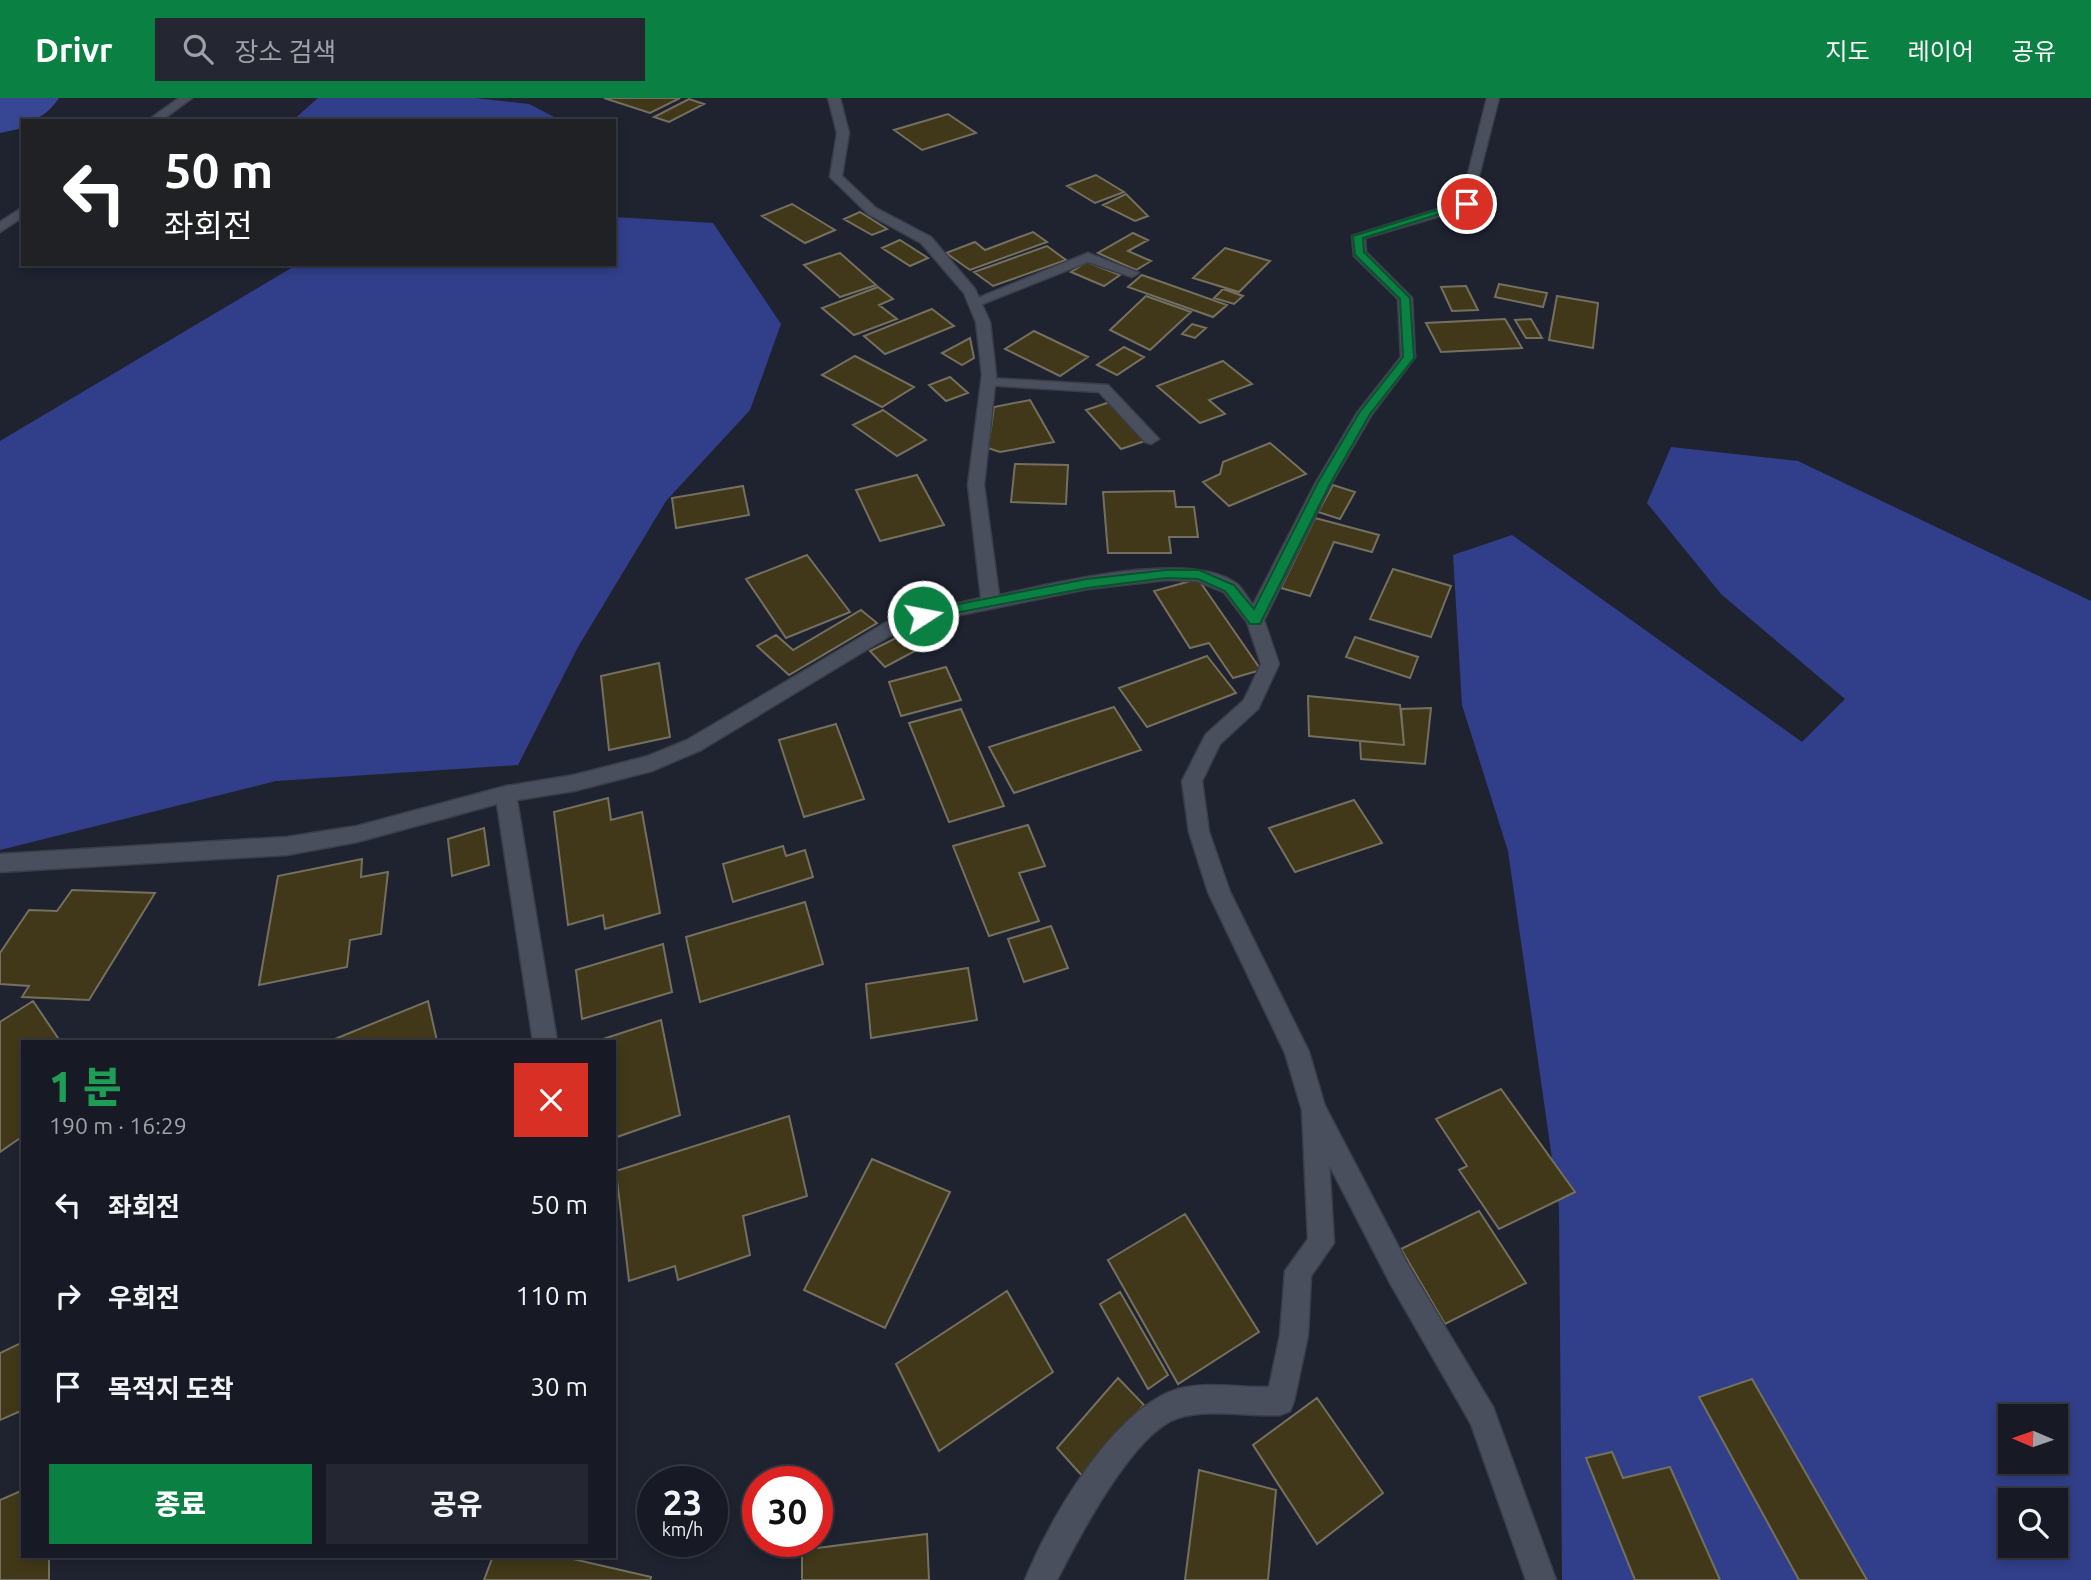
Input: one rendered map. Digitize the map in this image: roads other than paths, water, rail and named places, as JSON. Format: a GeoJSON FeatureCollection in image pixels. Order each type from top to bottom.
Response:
{"type":"FeatureCollection","features":[{"type":"Feature","properties":{"kind":"street"},"geometry":{"type":"LineString","coordinates":[[156,119],[186,98]]}},
{"type":"Feature","properties":{"kind":"street"},"geometry":{"type":"LineString","coordinates":[[834,98],[843,133],[836,177],[872,211],[926,240],[970,292],[983,322],[989,382],[976,485],[981,544],[991,603]]}},
{"type":"Feature","properties":{"kind":"street"},"geometry":{"type":"LineString","coordinates":[[1255,620],[1324,484],[1365,413],[1408,358],[1405,298],[1359,253],[1358,236],[1467,204],[1493,98]]}},
{"type":"Feature","properties":{"kind":"street"},"geometry":{"type":"LineString","coordinates":[[0,229],[21,213]]}},
{"type":"Feature","properties":{"kind":"street"},"geometry":{"type":"LineString","coordinates":[[975,302],[1088,257],[1132,273]]}},
{"type":"Feature","properties":{"kind":"street"},"geometry":{"type":"LineString","coordinates":[[989,382],[1103,388],[1151,439]]}},
{"type":"Feature","properties":{"kind":"street"},"geometry":{"type":"LineString","coordinates":[[0,863],[287,846],[357,834],[506,794],[575,783],[652,763],[694,745],[901,621],[1087,583],[1166,574],[1199,575],[1230,588],[1255,620],[1270,664],[1251,704],[1213,738],[1192,781],[1199,832],[1219,892],[1297,1052],[1314,1110],[1399,1273],[1483,1417],[1541,1580]]}},
{"type":"Feature","properties":{"kind":"street"},"geometry":{"type":"LineString","coordinates":[[506,794],[545,1040]]}},
{"type":"Feature","properties":{"kind":"street"},"geometry":{"type":"LineString","coordinates":[[1040,1580],[1112,1460],[1146,1421],[1177,1403],[1280,1401],[1294,1335],[1298,1271],[1321,1243],[1314,1110]]}},
{"type":"Feature","properties":{"kind":"waterway"},"geometry":{"type":"LineString","coordinates":[[0,117],[32,98]]}}]}
